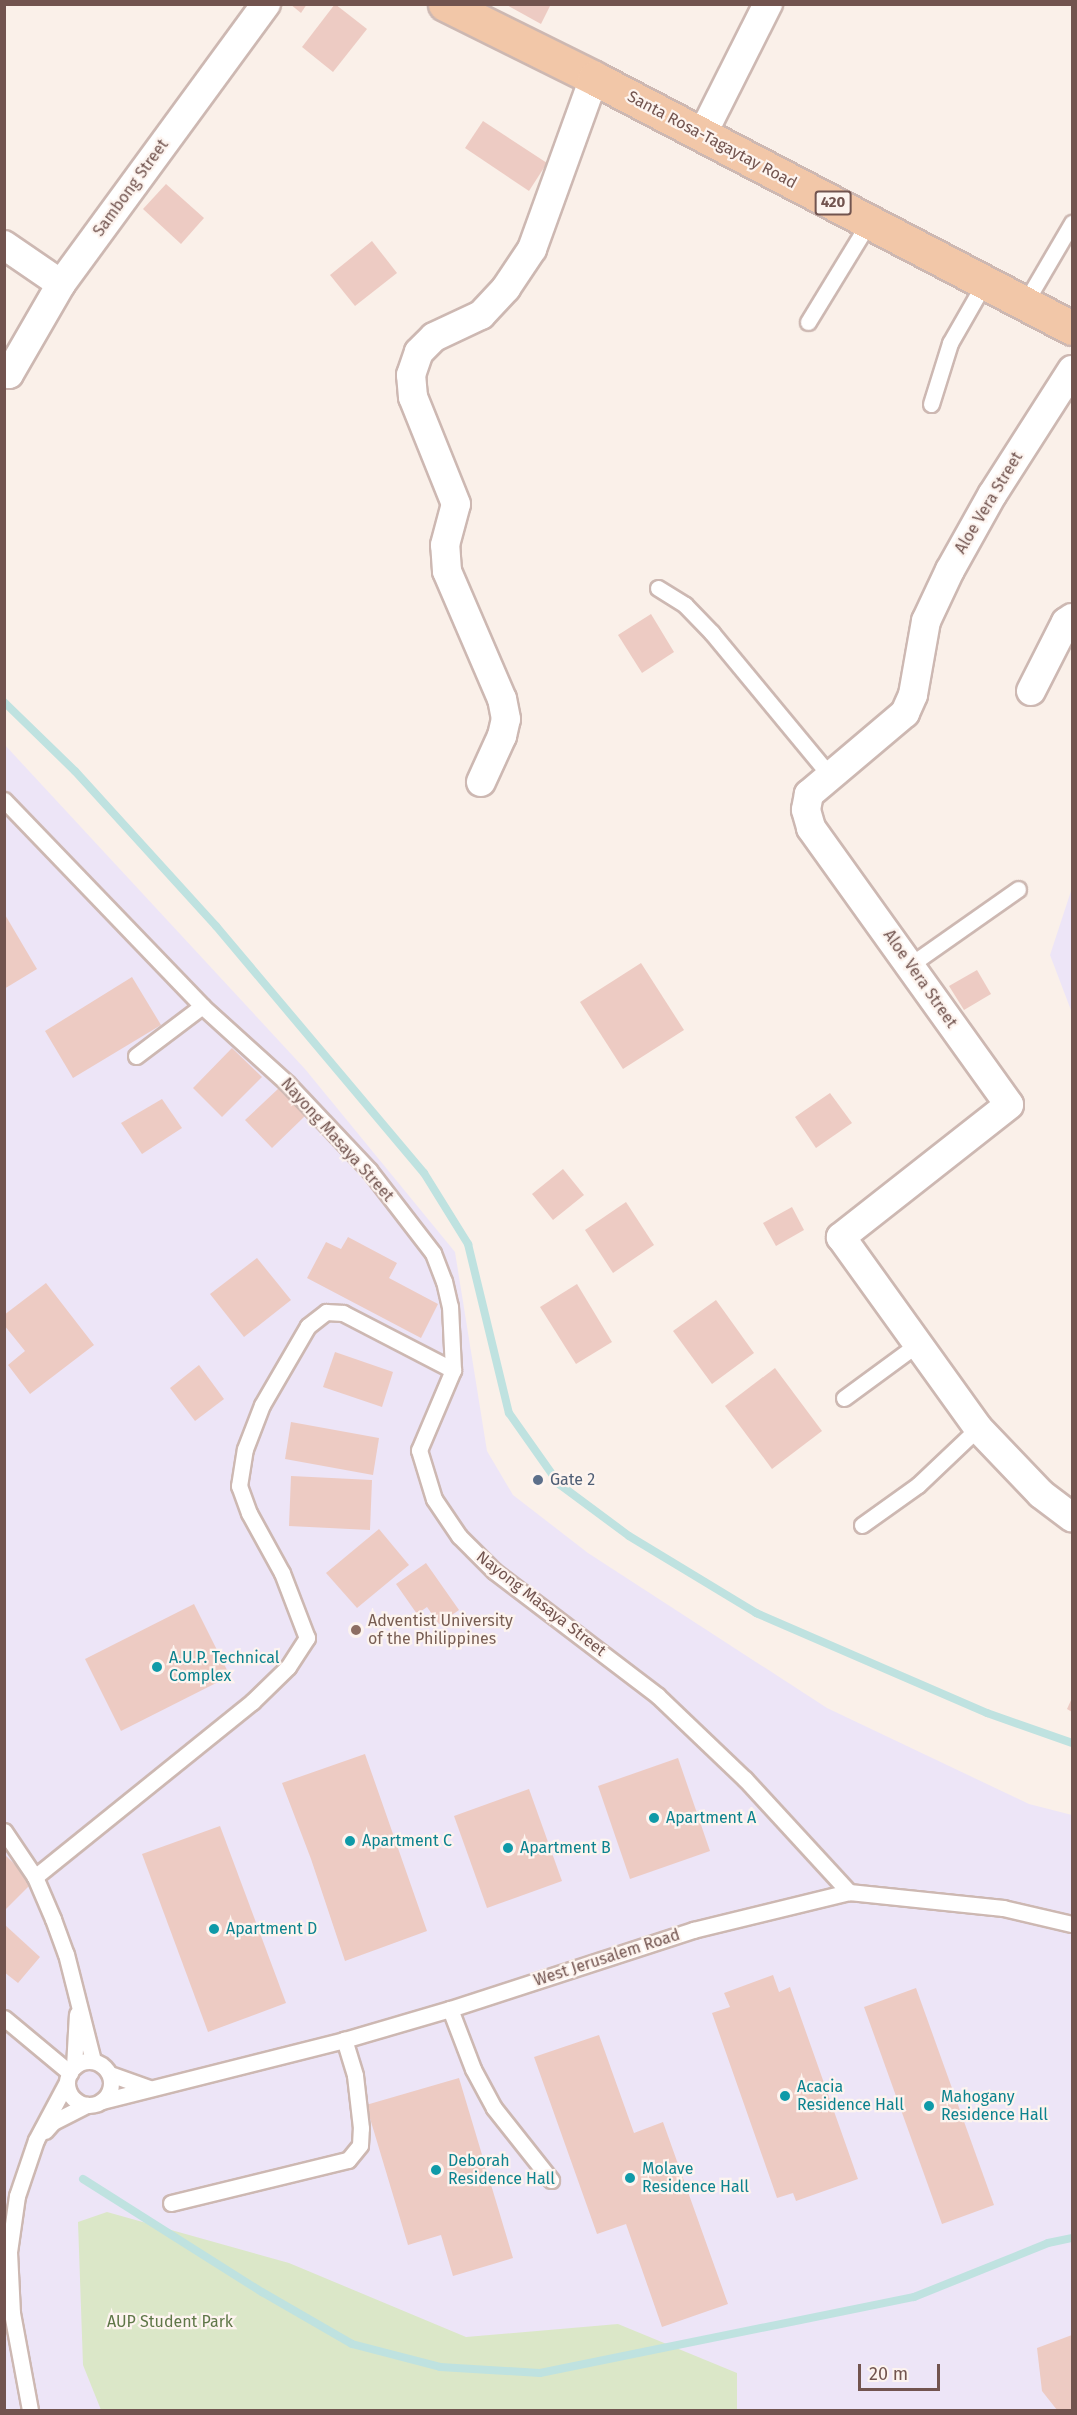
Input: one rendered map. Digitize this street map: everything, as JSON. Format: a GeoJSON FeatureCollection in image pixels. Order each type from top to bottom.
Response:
{"type":"FeatureCollection","features":[{"type":"Feature","properties":{"kind":"main road","name":"Santa Rosa-Tagaytay Road"},"geometry":{"type":"LineString","coordinates":[[446,4],[594,78],[1072,328]]}},
{"type":"Feature","properties":{"kind":"street","name":"Sambong Street"},"geometry":{"type":"LineString","coordinates":[[4,373],[9,375],[61,284],[266,4]]}},
{"type":"Feature","properties":{"kind":"street"},"geometry":{"type":"LineString","coordinates":[[702,135],[768,4]]}},
{"type":"Feature","properties":{"kind":"street"},"geometry":{"type":"LineString","coordinates":[[481,783],[502,736],[506,719],[502,699],[447,571],[445,545],[456,504],[413,397],[411,375],[419,352],[434,337],[481,315],[506,288],[532,249],[594,78]]}},
{"type":"Feature","properties":{"kind":"street"},"geometry":{"type":"LineString","coordinates":[[4,245],[61,284]]}},
{"type":"Feature","properties":{"kind":"street","name":"Aloe Vera Street"},"geometry":{"type":"LineString","coordinates":[[1072,370],[992,495],[950,570],[926,621],[913,695],[905,713],[809,794],[806,810],[812,828],[1009,1105],[841,1237],[978,1428],[1041,1494],[1072,1517]]}},
{"type":"Feature","properties":{"kind":"street"},"geometry":{"type":"LineString","coordinates":[[1031,691],[1066,622],[1072,618]]}},
{"type":"Feature","properties":{"kind":"lane"},"geometry":{"type":"LineString","coordinates":[[808,322],[869,222]]}},
{"type":"Feature","properties":{"kind":"lane"},"geometry":{"type":"LineString","coordinates":[[1025,303],[1072,223]]}},
{"type":"Feature","properties":{"kind":"lane"},"geometry":{"type":"LineString","coordinates":[[931,404],[950,343],[985,282]]}},
{"type":"Feature","properties":{"kind":"lane"},"geometry":{"type":"LineString","coordinates":[[658,588],[685,605],[712,633],[831,777]]}},
{"type":"Feature","properties":{"kind":"lane","name":"Nayong Masaya Street"},"geometry":{"type":"LineString","coordinates":[[4,800],[202,1006],[288,1084],[369,1170],[433,1253],[444,1281],[450,1306],[453,1370],[419,1450],[434,1499],[459,1536],[494,1571],[658,1696],[745,1779],[849,1892]]}},
{"type":"Feature","properties":{"kind":"lane"},"geometry":{"type":"LineString","coordinates":[[910,965],[1018,889]]}},
{"type":"Feature","properties":{"kind":"lane"},"geometry":{"type":"LineString","coordinates":[[136,1056],[202,1006]]}},
{"type":"Feature","properties":{"kind":"lane"},"geometry":{"type":"LineString","coordinates":[[35,1877],[252,1702],[288,1666],[307,1638],[282,1573],[249,1513],[239,1486],[244,1449],[262,1405],[308,1326],[326,1312],[343,1313],[453,1370]]}},
{"type":"Feature","properties":{"kind":"lane"},"geometry":{"type":"LineString","coordinates":[[844,1398],[919,1343]]}},
{"type":"Feature","properties":{"kind":"lane"},"geometry":{"type":"LineString","coordinates":[[862,1525],[918,1485],[978,1428]]}},
{"type":"Feature","properties":{"kind":"lane"},"geometry":{"type":"LineString","coordinates":[[4,1831],[35,1877],[66,1954],[93,2061]]}},
{"type":"Feature","properties":{"kind":"lane","name":"West Jerusalem Road"},"geometry":{"type":"LineString","coordinates":[[36,2140],[53,2122],[94,2103],[344,2040],[450,2009],[693,1930],[849,1892],[1002,1908],[1072,1924]]}},
{"type":"Feature","properties":{"kind":"lane"},"geometry":{"type":"LineString","coordinates":[[78,1999],[70,2074],[73,2097],[94,2103],[111,2086],[110,2074]]}},
{"type":"Feature","properties":{"kind":"lane"},"geometry":{"type":"LineString","coordinates":[[450,2009],[473,2068],[494,2108],[551,2180]]}},
{"type":"Feature","properties":{"kind":"lane"},"geometry":{"type":"LineString","coordinates":[[4,2018],[70,2074]]}},
{"type":"Feature","properties":{"kind":"lane"},"geometry":{"type":"LineString","coordinates":[[171,2203],[348,2160],[360,2145],[361,2128],[355,2075],[344,2040]]}},
{"type":"Feature","properties":{"kind":"lane"},"geometry":{"type":"LineString","coordinates":[[93,2061],[101,2064],[110,2074],[149,2088]]}},
{"type":"Feature","properties":{"kind":"lane"},"geometry":{"type":"LineString","coordinates":[[30,2410],[12,2313],[9,2252],[17,2196],[36,2140],[70,2074],[93,2061]]}},
{"type":"Feature","properties":{"kind":"shaded area","name":"Adventist University of the Philippines"},"geometry":{"type":"Polygon","coordinates":[[[4,744],[305,1069],[455,1252],[487,1451],[513,1495],[588,1553],[827,1708],[1029,1804],[1072,1815],[1072,2410],[5,2410],[4,744]]]}},
{"type":"Feature","properties":{"kind":"shaded area"},"geometry":{"type":"Polygon","coordinates":[[[1072,888],[1072,1013],[1050,955],[1072,888]]]}},
{"type":"Feature","properties":{"kind":"green space","name":"AUP Student Park"},"geometry":{"type":"Polygon","coordinates":[[[107,2212],[289,2263],[466,2337],[618,2324],[737,2373],[737,2410],[101,2410],[83,2365],[78,2222],[107,2212]]]}},
{"type":"Feature","properties":{"kind":"building"},"geometry":{"type":"Polygon","coordinates":[[[290,4],[307,4],[301,13],[290,4]]]}},
{"type":"Feature","properties":{"kind":"building"},"geometry":{"type":"Polygon","coordinates":[[[335,4],[367,29],[333,72],[302,47],[335,4]]]}},
{"type":"Feature","properties":{"kind":"building"},"geometry":{"type":"Polygon","coordinates":[[[505,4],[551,4],[541,24],[505,4]]]}},
{"type":"Feature","properties":{"kind":"building"},"geometry":{"type":"Polygon","coordinates":[[[483,121],[547,163],[529,191],[465,148],[483,121]]]}},
{"type":"Feature","properties":{"kind":"building"},"geometry":{"type":"Polygon","coordinates":[[[166,184],[204,218],[181,244],[143,209],[166,184]]]}},
{"type":"Feature","properties":{"kind":"building"},"geometry":{"type":"Polygon","coordinates":[[[372,241],[397,273],[355,306],[330,275],[372,241]]]}},
{"type":"Feature","properties":{"kind":"building"},"geometry":{"type":"Polygon","coordinates":[[[651,614],[674,652],[642,673],[618,635],[651,614]]]}},
{"type":"Feature","properties":{"kind":"building"},"geometry":{"type":"Polygon","coordinates":[[[4,913],[37,969],[4,989],[4,913]]]}},
{"type":"Feature","properties":{"kind":"building"},"geometry":{"type":"Polygon","coordinates":[[[641,963],[684,1030],[623,1069],[580,1002],[641,963]]]}},
{"type":"Feature","properties":{"kind":"building"},"geometry":{"type":"Polygon","coordinates":[[[977,970],[991,994],[964,1010],[949,986],[977,970]]]}},
{"type":"Feature","properties":{"kind":"building"},"geometry":{"type":"Polygon","coordinates":[[[132,977],[161,1025],[73,1078],[45,1031],[132,977]]]}},
{"type":"Feature","properties":{"kind":"building"},"geometry":{"type":"Polygon","coordinates":[[[232,1048],[262,1077],[222,1117],[193,1088],[232,1048]]]}},
{"type":"Feature","properties":{"kind":"building"},"geometry":{"type":"Polygon","coordinates":[[[279,1088],[305,1116],[272,1148],[245,1120],[279,1088]]]}},
{"type":"Feature","properties":{"kind":"building"},"geometry":{"type":"Polygon","coordinates":[[[830,1093],[852,1123],[816,1148],[795,1117],[830,1093]]]}},
{"type":"Feature","properties":{"kind":"building"},"geometry":{"type":"Polygon","coordinates":[[[162,1099],[182,1128],[142,1154],[121,1123],[162,1099]]]}},
{"type":"Feature","properties":{"kind":"building"},"geometry":{"type":"Polygon","coordinates":[[[563,1169],[584,1195],[553,1220],[532,1194],[563,1169]]]}},
{"type":"Feature","properties":{"kind":"building"},"geometry":{"type":"Polygon","coordinates":[[[626,1202],[654,1245],[613,1273],[585,1230],[626,1202]]]}},
{"type":"Feature","properties":{"kind":"building"},"geometry":{"type":"Polygon","coordinates":[[[792,1207],[804,1230],[776,1246],[763,1223],[792,1207]]]}},
{"type":"Feature","properties":{"kind":"building"},"geometry":{"type":"Polygon","coordinates":[[[348,1237],[397,1263],[389,1278],[438,1304],[421,1338],[307,1278],[326,1242],[341,1249],[348,1237]]]}},
{"type":"Feature","properties":{"kind":"building"},"geometry":{"type":"Polygon","coordinates":[[[257,1258],[291,1300],[244,1337],[210,1294],[257,1258]]]}},
{"type":"Feature","properties":{"kind":"building"},"geometry":{"type":"Polygon","coordinates":[[[46,1283],[94,1345],[30,1394],[8,1365],[25,1351],[4,1325],[4,1315],[46,1283]]]}},
{"type":"Feature","properties":{"kind":"building"},"geometry":{"type":"Polygon","coordinates":[[[577,1284],[612,1342],[576,1364],[540,1307],[577,1284]]]}},
{"type":"Feature","properties":{"kind":"building"},"geometry":{"type":"Polygon","coordinates":[[[716,1300],[754,1353],[712,1384],[673,1331],[716,1300]]]}},
{"type":"Feature","properties":{"kind":"building"},"geometry":{"type":"Polygon","coordinates":[[[335,1352],[393,1372],[382,1407],[323,1387],[335,1352]]]}},
{"type":"Feature","properties":{"kind":"building"},"geometry":{"type":"Polygon","coordinates":[[[199,1365],[224,1399],[195,1421],[170,1388],[199,1365]]]}},
{"type":"Feature","properties":{"kind":"building"},"geometry":{"type":"Polygon","coordinates":[[[775,1368],[822,1431],[772,1469],[725,1406],[775,1368]]]}},
{"type":"Feature","properties":{"kind":"building"},"geometry":{"type":"Polygon","coordinates":[[[291,1422],[379,1438],[373,1475],[285,1459],[291,1422]]]}},
{"type":"Feature","properties":{"kind":"building"},"geometry":{"type":"Polygon","coordinates":[[[291,1476],[372,1480],[370,1530],[289,1526],[291,1476]]]}},
{"type":"Feature","properties":{"kind":"building"},"geometry":{"type":"Polygon","coordinates":[[[379,1529],[409,1565],[357,1608],[326,1573],[379,1529]]]}},
{"type":"Feature","properties":{"kind":"building"},"geometry":{"type":"Polygon","coordinates":[[[426,1563],[459,1610],[439,1624],[427,1607],[417,1614],[396,1584],[426,1563]]]}},
{"type":"Feature","properties":{"kind":"building","name":"A.U.P. Technical Complex"},"geometry":{"type":"Polygon","coordinates":[[[194,1604],[230,1676],[121,1731],[85,1659],[194,1604]]]}},
{"type":"Feature","properties":{"kind":"building"},"geometry":{"type":"Polygon","coordinates":[[[1072,1698],[1072,1712],[1067,1709],[1072,1698]]]}},
{"type":"Feature","properties":{"kind":"building","name":"Apartment C"},"geometry":{"type":"Polygon","coordinates":[[[365,1754],[427,1931],[345,1961],[311,1859],[282,1783],[365,1754]]]}},
{"type":"Feature","properties":{"kind":"building","name":"Apartment A"},"geometry":{"type":"Polygon","coordinates":[[[678,1758],[710,1851],[630,1879],[598,1786],[678,1758]]]}},
{"type":"Feature","properties":{"kind":"building","name":"Apartment B"},"geometry":{"type":"Polygon","coordinates":[[[529,1789],[562,1881],[487,1908],[454,1816],[529,1789]]]}},
{"type":"Feature","properties":{"kind":"building","name":"Apartment D"},"geometry":{"type":"Polygon","coordinates":[[[220,1826],[286,2003],[208,2032],[142,1854],[220,1826]]]}},
{"type":"Feature","properties":{"kind":"building"},"geometry":{"type":"Polygon","coordinates":[[[4,1854],[33,1882],[4,1911],[4,1854]]]}},
{"type":"Feature","properties":{"kind":"building"},"geometry":{"type":"Polygon","coordinates":[[[4,1924],[40,1957],[18,1983],[4,1972],[4,1924]]]}},
{"type":"Feature","properties":{"kind":"building","name":"Acacia Residence Hall"},"geometry":{"type":"Polygon","coordinates":[[[773,1975],[779,1992],[790,1987],[858,2179],[796,2201],[793,2193],[777,2198],[712,2013],[730,2007],[724,1993],[773,1975]]]}},
{"type":"Feature","properties":{"kind":"building","name":"Mahogany Residence Hall"},"geometry":{"type":"Polygon","coordinates":[[[916,1988],[994,2205],[942,2224],[864,2007],[916,1988]]]}},
{"type":"Feature","properties":{"kind":"building","name":"Molave Residence Hall"},"geometry":{"type":"Polygon","coordinates":[[[599,2035],[634,2133],[663,2122],[728,2304],[662,2327],[626,2224],[597,2234],[534,2057],[599,2035]]]}},
{"type":"Feature","properties":{"kind":"building","name":"Deborah Residence Hall"},"geometry":{"type":"Polygon","coordinates":[[[459,2078],[513,2258],[453,2276],[441,2235],[408,2245],[366,2105],[459,2078]]]}},
{"type":"Feature","properties":{"kind":"building"},"geometry":{"type":"Polygon","coordinates":[[[1072,2335],[1072,2410],[1057,2410],[1042,2391],[1037,2348],[1072,2335]]]}},
{"type":"Feature","properties":{"kind":"waterway"},"geometry":{"type":"LineString","coordinates":[[4,702],[75,771],[216,926],[424,1173],[468,1244],[509,1413],[559,1484],[629,1536],[756,1613],[987,1713],[1072,1743]]}},
{"type":"Feature","properties":{"kind":"waterway"},"geometry":{"type":"LineString","coordinates":[[83,2179],[262,2292],[352,2344],[440,2367],[540,2373],[914,2297],[1048,2243],[1072,2238]]}},
{"type":"Feature","properties":{"kind":"place","name":"Gate 2"},"geometry":{"type":"Point","coordinates":[538,1480]}},
{"type":"Feature","properties":{"kind":"place","name":"Adventist University of the Philippines"},"geometry":{"type":"Point","coordinates":[356,1630]}},
{"type":"Feature","properties":{"kind":"place","name":"A.U.P. Technical Complex"},"geometry":{"type":"Point","coordinates":[157,1667]}},
{"type":"Feature","properties":{"kind":"place","name":"Apartment A"},"geometry":{"type":"Point","coordinates":[654,1818]}},
{"type":"Feature","properties":{"kind":"place","name":"Apartment C"},"geometry":{"type":"Point","coordinates":[350,1841]}},
{"type":"Feature","properties":{"kind":"place","name":"Apartment B"},"geometry":{"type":"Point","coordinates":[508,1848]}},
{"type":"Feature","properties":{"kind":"place","name":"Apartment D"},"geometry":{"type":"Point","coordinates":[214,1929]}},
{"type":"Feature","properties":{"kind":"place","name":"Acacia Residence Hall"},"geometry":{"type":"Point","coordinates":[785,2096]}},
{"type":"Feature","properties":{"kind":"place","name":"Mahogany Residence Hall"},"geometry":{"type":"Point","coordinates":[929,2106]}},
{"type":"Feature","properties":{"kind":"place","name":"Deborah Residence Hall"},"geometry":{"type":"Point","coordinates":[436,2170]}},
{"type":"Feature","properties":{"kind":"place","name":"Molave Residence Hall"},"geometry":{"type":"Point","coordinates":[630,2178]}}]}
